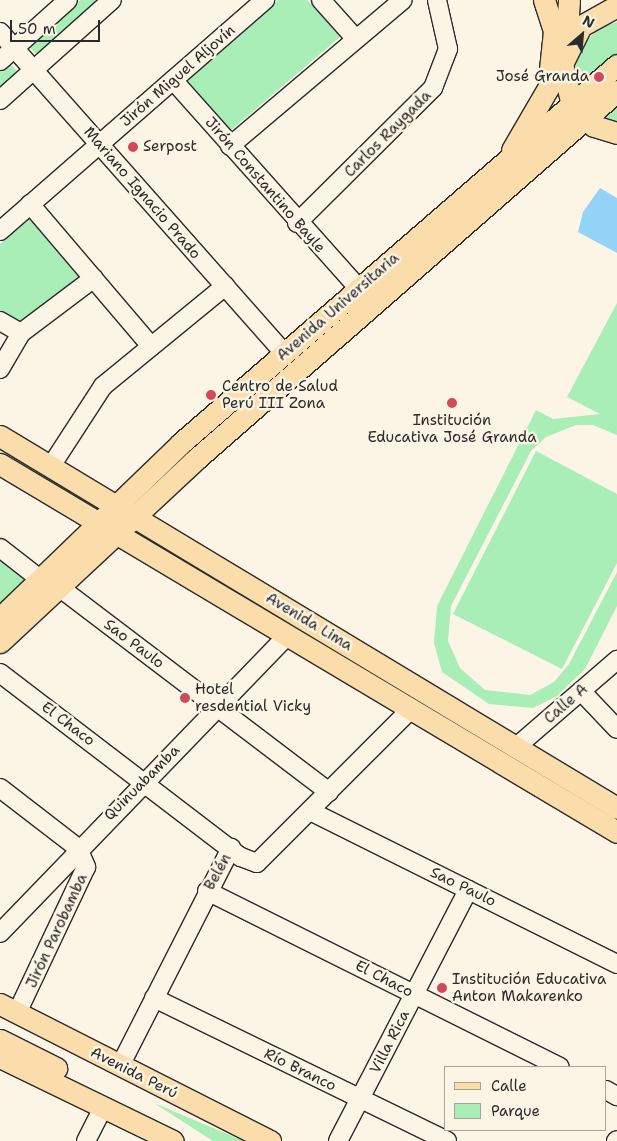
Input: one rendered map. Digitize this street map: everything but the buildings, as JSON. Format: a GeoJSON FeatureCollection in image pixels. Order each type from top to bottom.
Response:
{"type":"FeatureCollection","features":[{"type":"Feature","properties":{"kind":"main road"},"geometry":{"type":"LineString","coordinates":[[544,0],[554,31],[544,99]]}},
{"type":"Feature","properties":{"kind":"main road"},"geometry":{"type":"LineString","coordinates":[[569,0],[564,57],[578,113],[612,132]]}},
{"type":"Feature","properties":{"kind":"main road"},"geometry":{"type":"LineString","coordinates":[[495,175],[544,99],[581,26],[617,6]]}},
{"type":"Feature","properties":{"kind":"main road","name":"Avenida Universitaria"},"geometry":{"type":"LineString","coordinates":[[0,618],[116,534],[540,162],[617,65]]}},
{"type":"Feature","properties":{"kind":"main road","name":"Avenida Universitaria"},"geometry":{"type":"LineString","coordinates":[[0,642],[97,523],[116,504],[284,354],[495,175],[578,113],[617,91]]}},
{"type":"Feature","properties":{"kind":"main road"},"geometry":{"type":"LineString","coordinates":[[540,162],[583,138],[612,132]]}},
{"type":"Feature","properties":{"kind":"main road","name":"Avenida Lima"},"geometry":{"type":"LineString","coordinates":[[0,436],[116,504],[515,748],[617,808]]}},
{"type":"Feature","properties":{"kind":"main road","name":"Avenida Lima"},"geometry":{"type":"LineString","coordinates":[[0,464],[617,832]]}},
{"type":"Feature","properties":{"kind":"main road","name":"Avenida Perú"},"geometry":{"type":"LineString","coordinates":[[6,1012],[120,1066],[268,1141]]}},
{"type":"Feature","properties":{"kind":"main road","name":"Avenida Perú"},"geometry":{"type":"LineString","coordinates":[[6,1012],[156,1096],[268,1141]]}},
{"type":"Feature","properties":{"kind":"main road","name":"Avenida Perú"},"geometry":{"type":"LineString","coordinates":[[0,1040],[86,1083],[127,1119]]}},
{"type":"Feature","properties":{"kind":"main road","name":"Avenida Perú"},"geometry":{"type":"LineString","coordinates":[[0,1057],[172,1141]]}},
{"type":"Feature","properties":{"kind":"street"},"geometry":{"type":"LineString","coordinates":[[0,61],[68,0]]}},
{"type":"Feature","properties":{"kind":"street"},"geometry":{"type":"LineString","coordinates":[[0,100],[112,0]]}},
{"type":"Feature","properties":{"kind":"street","name":"Jirón Miguel Aljovín"},"geometry":{"type":"LineString","coordinates":[[0,231],[265,0]]}},
{"type":"Feature","properties":{"kind":"street"},"geometry":{"type":"LineString","coordinates":[[321,0],[356,39]]}},
{"type":"Feature","properties":{"kind":"street"},"geometry":{"type":"LineString","coordinates":[[230,146],[403,0]]}},
{"type":"Feature","properties":{"kind":"street","name":"Carlos Raygada"},"geometry":{"type":"LineString","coordinates":[[297,223],[433,88],[448,49],[437,0]]}},
{"type":"Feature","properties":{"kind":"street","name":"Mariano Ignacio Prado"},"geometry":{"type":"LineString","coordinates":[[0,32],[284,354]]}},
{"type":"Feature","properties":{"kind":"street","name":"Jirón Constantino Bayle"},"geometry":{"type":"LineString","coordinates":[[173,80],[297,223],[359,289]]}},
{"type":"Feature","properties":{"kind":"street"},"geometry":{"type":"LineString","coordinates":[[30,204],[151,346]]}},
{"type":"Feature","properties":{"kind":"street"},"geometry":{"type":"LineString","coordinates":[[0,369],[20,333],[94,278]]}},
{"type":"Feature","properties":{"kind":"street"},"geometry":{"type":"LineString","coordinates":[[51,466],[103,386],[225,286]]}},
{"type":"Feature","properties":{"kind":"street"},"geometry":{"type":"LineString","coordinates":[[0,321],[20,333]]}},
{"type":"Feature","properties":{"kind":"street"},"geometry":{"type":"LineString","coordinates":[[0,548],[49,583]]}},
{"type":"Feature","properties":{"kind":"street","name":"Sao Paulo"},"geometry":{"type":"LineString","coordinates":[[49,583],[218,707],[329,792]]}},
{"type":"Feature","properties":{"kind":"street","name":"Quinuabamba"},"geometry":{"type":"LineString","coordinates":[[0,933],[78,848],[287,636]]}},
{"type":"Feature","properties":{"kind":"street","name":"Calle A"},"geometry":{"type":"LineString","coordinates":[[515,748],[617,660]]}},
{"type":"Feature","properties":{"kind":"street","name":"El Chaco"},"geometry":{"type":"LineString","coordinates":[[0,673],[231,848]]}},
{"type":"Feature","properties":{"kind":"street"},"geometry":{"type":"LineString","coordinates":[[581,691],[617,729]]}},
{"type":"Feature","properties":{"kind":"street","name":"Belén"},"geometry":{"type":"LineString","coordinates":[[120,1066],[207,891],[231,848],[250,862],[263,862],[310,811],[411,709]]}},
{"type":"Feature","properties":{"kind":"street"},"geometry":{"type":"LineString","coordinates":[[0,788],[78,848]]}},
{"type":"Feature","properties":{"kind":"street","name":"Sao Paulo"},"geometry":{"type":"LineString","coordinates":[[310,811],[617,964]]}},
{"type":"Feature","properties":{"kind":"street","name":"Jirón Parobamba"},"geometry":{"type":"LineString","coordinates":[[6,1012],[86,874],[78,848]]}},
{"type":"Feature","properties":{"kind":"street","name":"Villa Rica"},"geometry":{"type":"LineString","coordinates":[[338,1141],[468,890]]}},
{"type":"Feature","properties":{"kind":"street","name":"El Chaco"},"geometry":{"type":"LineString","coordinates":[[207,891],[558,1066]]}},
{"type":"Feature","properties":{"kind":"street","name":"Río Branco"},"geometry":{"type":"LineString","coordinates":[[154,998],[447,1141]]}},
{"type":"Feature","properties":{"kind":"street"},"geometry":{"type":"LineString","coordinates":[[86,1141],[103,1107]]}},
{"type":"Feature","properties":{"kind":"green space"},"geometry":{"type":"Polygon","coordinates":[[[80,0],[102,0],[38,56],[28,46],[80,0]]]}},
{"type":"Feature","properties":{"kind":"green space"},"geometry":{"type":"Polygon","coordinates":[[[278,0],[307,0],[341,36],[230,131],[187,80],[278,0]]]}},
{"type":"Feature","properties":{"kind":"green space"},"geometry":{"type":"Polygon","coordinates":[[[617,22],[617,58],[578,93],[573,64],[579,49],[599,28],[617,22]]]}},
{"type":"Feature","properties":{"kind":"green space"},"geometry":{"type":"Polygon","coordinates":[[[8,62],[19,73],[0,90],[0,69],[8,62]]]}},
{"type":"Feature","properties":{"kind":"green space"},"geometry":{"type":"Polygon","coordinates":[[[617,100],[617,124],[598,117],[617,100]]]}},
{"type":"Feature","properties":{"kind":"green space"},"geometry":{"type":"Polygon","coordinates":[[[29,217],[84,276],[18,327],[0,316],[0,244],[29,217]]]}},
{"type":"Feature","properties":{"kind":"green space"},"geometry":{"type":"Polygon","coordinates":[[[617,303],[617,435],[593,425],[576,425],[546,437],[531,451],[451,606],[448,641],[460,668],[485,690],[530,695],[554,682],[569,664],[617,572],[617,606],[585,669],[557,696],[533,708],[489,704],[442,672],[434,643],[437,606],[536,410],[553,419],[600,414],[567,397],[617,303]]]}},
{"type":"Feature","properties":{"kind":"green space"},"geometry":{"type":"Polygon","coordinates":[[[0,445],[92,502],[87,509],[0,457],[0,445]]]}},
{"type":"Feature","properties":{"kind":"green space"},"geometry":{"type":"Polygon","coordinates":[[[536,451],[617,494],[617,563],[562,669],[453,614],[536,451]]]}},
{"type":"Feature","properties":{"kind":"green space"},"geometry":{"type":"Polygon","coordinates":[[[0,556],[30,577],[0,608],[0,556]]]}},
{"type":"Feature","properties":{"kind":"green space"},"geometry":{"type":"Polygon","coordinates":[[[154,1103],[244,1141],[213,1141],[154,1103]]]}},
{"type":"Feature","properties":{"kind":"water"},"geometry":{"type":"Polygon","coordinates":[[[600,188],[617,198],[617,253],[578,232],[583,212],[600,188]]]}},
{"type":"Feature","properties":{"kind":"place","name":"José Granda"},"geometry":{"type":"Point","coordinates":[599,77]}},
{"type":"Feature","properties":{"kind":"place","name":"Serpost"},"geometry":{"type":"Point","coordinates":[133,147]}},
{"type":"Feature","properties":{"kind":"place","name":"Centro de Salud Perú III Zona"},"geometry":{"type":"Point","coordinates":[211,395]}},
{"type":"Feature","properties":{"kind":"place","name":"Institución Educativa José Granda"},"geometry":{"type":"Point","coordinates":[452,403]}},
{"type":"Feature","properties":{"kind":"place","name":"Hotel resdential Vicky"},"geometry":{"type":"Point","coordinates":[185,698]}},
{"type":"Feature","properties":{"kind":"place","name":"Institución Educativa Anton Makarenko"},"geometry":{"type":"Point","coordinates":[442,988]}}]}
